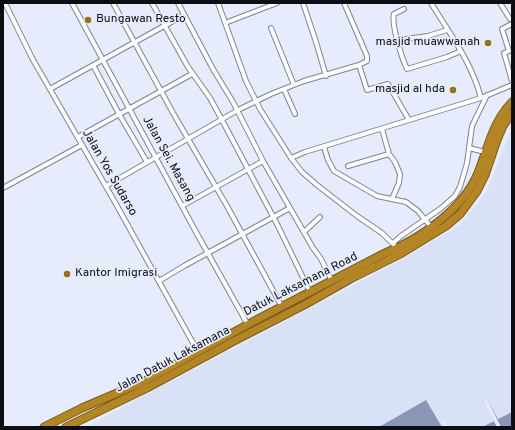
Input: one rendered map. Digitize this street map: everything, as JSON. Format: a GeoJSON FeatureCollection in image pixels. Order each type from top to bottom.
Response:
{"type":"FeatureCollection","features":[{"type":"Feature","properties":{"kind":"highway","name":"Datuk Laksamana Road"},"geometry":{"type":"LineString","coordinates":[[44,427],[82,408],[145,385],[198,352],[282,306],[383,254],[395,246],[421,238],[431,227],[442,220],[458,205],[472,186],[478,174],[494,128],[512,102]]}},
{"type":"Feature","properties":{"kind":"highway","name":"Jalan Datuk Laksamana"},"geometry":{"type":"LineString","coordinates":[[66,427],[145,385],[306,304],[352,278],[402,253],[421,238],[446,226],[468,205],[478,191],[503,126],[512,113]]}},
{"type":"Feature","properties":{"kind":"highway"},"geometry":{"type":"LineString","coordinates":[[302,297],[306,304]]}},
{"type":"Feature","properties":{"kind":"street","name":"Jalan Yos Sudarso"},"geometry":{"type":"LineString","coordinates":[[5,3],[32,58],[106,186],[198,352]]}},
{"type":"Feature","properties":{"kind":"street","name":"Jalan Sei. Masang"},"geometry":{"type":"LineString","coordinates":[[72,3],[138,127],[248,325]]}},
{"type":"Feature","properties":{"kind":"street"},"geometry":{"type":"LineString","coordinates":[[113,3],[187,139],[216,187],[282,306]]}},
{"type":"Feature","properties":{"kind":"street"},"geometry":{"type":"LineString","coordinates":[[152,3],[192,74],[210,98],[273,217],[310,292]]}},
{"type":"Feature","properties":{"kind":"street"},"geometry":{"type":"LineString","coordinates":[[178,3],[238,110],[263,161],[321,259],[332,281]]}},
{"type":"Feature","properties":{"kind":"street"},"geometry":{"type":"LineString","coordinates":[[218,3],[244,75],[256,101],[291,158],[302,172],[317,185],[382,233],[395,246],[401,236],[426,220],[455,196],[460,187],[467,163],[472,126],[487,95]]}},
{"type":"Feature","properties":{"kind":"street"},"geometry":{"type":"LineString","coordinates":[[225,23],[277,3]]}},
{"type":"Feature","properties":{"kind":"street"},"geometry":{"type":"LineString","coordinates":[[303,3],[326,76]]}},
{"type":"Feature","properties":{"kind":"street"},"geometry":{"type":"LineString","coordinates":[[106,186],[256,101],[294,85],[326,76],[367,61],[367,56],[344,3]]}},
{"type":"Feature","properties":{"kind":"street"},"geometry":{"type":"LineString","coordinates":[[431,3],[467,60],[476,79],[481,98]]}},
{"type":"Feature","properties":{"kind":"street"},"geometry":{"type":"LineString","coordinates":[[500,3],[511,19]]}},
{"type":"Feature","properties":{"kind":"street"},"geometry":{"type":"LineString","coordinates":[[404,9],[395,13],[394,15],[398,40],[405,64],[408,69],[461,51]]}},
{"type":"Feature","properties":{"kind":"street"},"geometry":{"type":"LineString","coordinates":[[50,89],[184,15]]}},
{"type":"Feature","properties":{"kind":"street"},"geometry":{"type":"LineString","coordinates":[[512,24],[502,29],[509,52],[504,53],[512,81]]}},
{"type":"Feature","properties":{"kind":"street"},"geometry":{"type":"LineString","coordinates":[[271,28],[294,85]]}},
{"type":"Feature","properties":{"kind":"street"},"geometry":{"type":"LineString","coordinates":[[398,40],[428,36],[447,30]]}},
{"type":"Feature","properties":{"kind":"street"},"geometry":{"type":"LineString","coordinates":[[93,65],[112,102],[147,162]]}},
{"type":"Feature","properties":{"kind":"street"},"geometry":{"type":"LineString","coordinates":[[359,65],[368,90],[388,84],[409,120]]}},
{"type":"Feature","properties":{"kind":"street"},"geometry":{"type":"LineString","coordinates":[[78,137],[192,74]]}},
{"type":"Feature","properties":{"kind":"street"},"geometry":{"type":"LineString","coordinates":[[291,158],[305,152],[481,98],[512,85]]}},
{"type":"Feature","properties":{"kind":"street"},"geometry":{"type":"LineString","coordinates":[[284,89],[295,114]]}},
{"type":"Feature","properties":{"kind":"street"},"geometry":{"type":"LineString","coordinates":[[112,102],[122,97]]}},
{"type":"Feature","properties":{"kind":"street"},"geometry":{"type":"LineString","coordinates":[[129,132],[138,127]]}},
{"type":"Feature","properties":{"kind":"street"},"geometry":{"type":"LineString","coordinates":[[382,129],[389,154],[395,162],[400,174],[399,182],[392,199]]}},
{"type":"Feature","properties":{"kind":"street"},"geometry":{"type":"LineString","coordinates":[[3,188],[82,145]]}},
{"type":"Feature","properties":{"kind":"street"},"geometry":{"type":"LineString","coordinates":[[324,147],[328,160],[334,171],[377,196],[406,202],[418,211],[431,227]]}},
{"type":"Feature","properties":{"kind":"street"},"geometry":{"type":"LineString","coordinates":[[469,148],[485,152]]}},
{"type":"Feature","properties":{"kind":"street"},"geometry":{"type":"LineString","coordinates":[[348,166],[389,154]]}},
{"type":"Feature","properties":{"kind":"street"},"geometry":{"type":"LineString","coordinates":[[182,206],[263,161]]}},
{"type":"Feature","properties":{"kind":"street"},"geometry":{"type":"LineString","coordinates":[[159,281],[290,208]]}},
{"type":"Feature","properties":{"kind":"street"},"geometry":{"type":"LineString","coordinates":[[436,212],[442,220]]}},
{"type":"Feature","properties":{"kind":"street"},"geometry":{"type":"LineString","coordinates":[[304,232],[320,217]]}},
{"type":"Feature","properties":{"kind":"shaded area"},"geometry":{"type":"Polygon","coordinates":[[[512,128],[512,412],[498,419],[487,399],[483,401],[494,421],[482,427],[448,427],[444,419],[442,420],[445,427],[442,427],[426,400],[379,427],[85,427],[401,260],[460,225],[487,191],[512,128]]]}},
{"type":"Feature","properties":{"kind":"shaded area"},"geometry":{"type":"Polygon","coordinates":[[[487,399],[498,419],[512,412],[512,427],[482,427],[494,421],[483,400],[487,399]]]}},
{"type":"Feature","properties":{"kind":"shaded area"},"geometry":{"type":"Polygon","coordinates":[[[426,400],[442,427],[379,427],[426,400]]]}},
{"type":"Feature","properties":{"kind":"pier"},"geometry":{"type":"Polygon","coordinates":[[[487,399],[501,427],[497,427],[483,400],[487,399]]]}},
{"type":"Feature","properties":{"kind":"place","name":"Bungawan Resto"},"geometry":{"type":"Point","coordinates":[88,20]}},
{"type":"Feature","properties":{"kind":"place","name":"masjid muawwanah"},"geometry":{"type":"Point","coordinates":[488,43]}},
{"type":"Feature","properties":{"kind":"place","name":"masjid al hda"},"geometry":{"type":"Point","coordinates":[453,90]}},
{"type":"Feature","properties":{"kind":"place","name":"Kantor Imigrasi"},"geometry":{"type":"Point","coordinates":[67,274]}}]}
